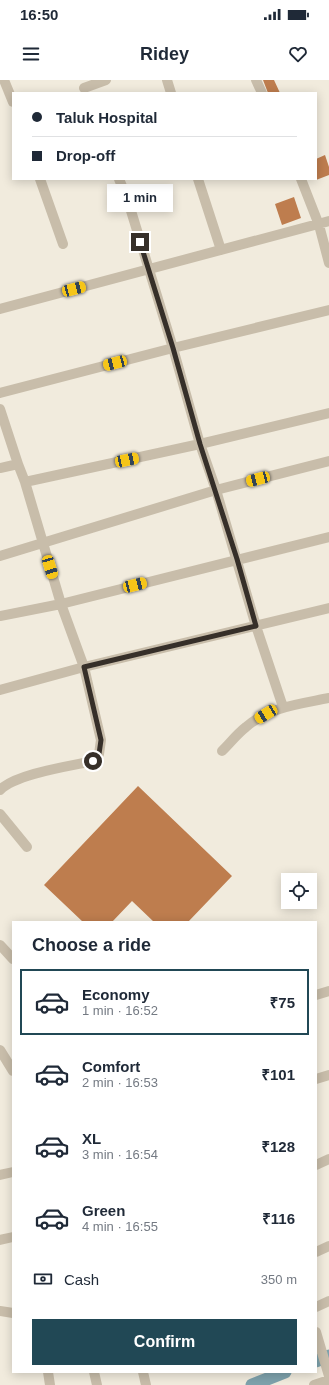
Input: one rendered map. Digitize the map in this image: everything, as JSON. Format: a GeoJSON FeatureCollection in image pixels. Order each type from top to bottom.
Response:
{"type":"FeatureCollection","features":[{"type":"Feature","properties":{"kind":"street"},"geometry":{"type":"LineString","coordinates":[[4,80],[12,100]]}},
{"type":"Feature","properties":{"kind":"street"},"geometry":{"type":"LineString","coordinates":[[84,87],[106,80]]}},
{"type":"Feature","properties":{"kind":"street"},"geometry":{"type":"LineString","coordinates":[[167,80],[171,92]]}},
{"type":"Feature","properties":{"kind":"street"},"geometry":{"type":"LineString","coordinates":[[256,80],[262,92]]}},
{"type":"Feature","properties":{"kind":"street"},"geometry":{"type":"LineString","coordinates":[[40,180],[63,244]]}},
{"type":"Feature","properties":{"kind":"street"},"geometry":{"type":"LineString","coordinates":[[119,180],[173,348],[200,444],[216,490],[256,626],[283,707]]}},
{"type":"Feature","properties":{"kind":"street"},"geometry":{"type":"LineString","coordinates":[[198,180],[221,250]]}},
{"type":"Feature","properties":{"kind":"street"},"geometry":{"type":"LineString","coordinates":[[301,180],[319,225],[329,262]]}},
{"type":"Feature","properties":{"kind":"street"},"geometry":{"type":"LineString","coordinates":[[0,309],[319,225],[329,221]]}},
{"type":"Feature","properties":{"kind":"street"},"geometry":{"type":"LineString","coordinates":[[0,394],[173,348],[329,310]]}},
{"type":"Feature","properties":{"kind":"street"},"geometry":{"type":"LineString","coordinates":[[0,409],[25,482],[62,604],[84,667],[101,740],[99,754],[93,761],[32,776],[10,783],[0,790]]}},
{"type":"Feature","properties":{"kind":"street"},"geometry":{"type":"LineString","coordinates":[[25,482],[200,444],[329,413]]}},
{"type":"Feature","properties":{"kind":"street"},"geometry":{"type":"LineString","coordinates":[[0,556],[216,490],[329,461]]}},
{"type":"Feature","properties":{"kind":"street"},"geometry":{"type":"LineString","coordinates":[[0,468],[18,464]]}},
{"type":"Feature","properties":{"kind":"street"},"geometry":{"type":"LineString","coordinates":[[0,616],[62,604],[329,537]]}},
{"type":"Feature","properties":{"kind":"street"},"geometry":{"type":"LineString","coordinates":[[0,690],[84,667],[329,608]]}},
{"type":"Feature","properties":{"kind":"street"},"geometry":{"type":"LineString","coordinates":[[222,751],[246,726],[283,707],[329,698]]}},
{"type":"Feature","properties":{"kind":"street"},"geometry":{"type":"LineString","coordinates":[[0,814],[27,847]]}},
{"type":"Feature","properties":{"kind":"street"},"geometry":{"type":"LineString","coordinates":[[0,945],[12,958]]}},
{"type":"Feature","properties":{"kind":"street"},"geometry":{"type":"LineString","coordinates":[[317,994],[329,991]]}},
{"type":"Feature","properties":{"kind":"street"},"geometry":{"type":"LineString","coordinates":[[0,1050],[12,1069]]}},
{"type":"Feature","properties":{"kind":"street"},"geometry":{"type":"LineString","coordinates":[[317,1079],[329,1076]]}},
{"type":"Feature","properties":{"kind":"street"},"geometry":{"type":"LineString","coordinates":[[317,1165],[329,1160]]}},
{"type":"Feature","properties":{"kind":"street"},"geometry":{"type":"LineString","coordinates":[[0,1175],[12,1172]]}},
{"type":"Feature","properties":{"kind":"street"},"geometry":{"type":"LineString","coordinates":[[0,1240],[12,1237]]}},
{"type":"Feature","properties":{"kind":"street"},"geometry":{"type":"LineString","coordinates":[[317,1252],[329,1246]]}},
{"type":"Feature","properties":{"kind":"street"},"geometry":{"type":"LineString","coordinates":[[317,1307],[329,1301]]}},
{"type":"Feature","properties":{"kind":"street"},"geometry":{"type":"LineString","coordinates":[[0,1311],[12,1313]]}},
{"type":"Feature","properties":{"kind":"street"},"geometry":{"type":"LineString","coordinates":[[317,1335],[328,1371]]}},
{"type":"Feature","properties":{"kind":"street"},"geometry":{"type":"LineString","coordinates":[[48,1373],[50,1385]]}},
{"type":"Feature","properties":{"kind":"street"},"geometry":{"type":"LineString","coordinates":[[94,1373],[97,1385]]}},
{"type":"Feature","properties":{"kind":"street"},"geometry":{"type":"LineString","coordinates":[[143,1373],[146,1385]]}},
{"type":"Feature","properties":{"kind":"street"},"geometry":{"type":"LineString","coordinates":[[314,1385],[329,1380]]}},
{"type":"Feature","properties":{"kind":"building"},"geometry":{"type":"Polygon","coordinates":[[[263,80],[274,80],[280,92],[268,92],[263,80]]]}},
{"type":"Feature","properties":{"kind":"building"},"geometry":{"type":"Polygon","coordinates":[[[325,155],[329,167],[329,175],[317,180],[317,159],[325,155]]]}},
{"type":"Feature","properties":{"kind":"building"},"geometry":{"type":"Polygon","coordinates":[[[294,197],[301,218],[282,225],[275,204],[294,197]]]}},
{"type":"Feature","properties":{"kind":"building"},"geometry":{"type":"Polygon","coordinates":[[[138,786],[232,876],[189,921],[153,921],[132,901],[113,921],[82,921],[44,885],[138,786]]]}},
{"type":"Feature","properties":{"kind":"waterway"},"geometry":{"type":"LineString","coordinates":[[317,1361],[329,1356]]}},
{"type":"Feature","properties":{"kind":"waterway"},"geometry":{"type":"LineString","coordinates":[[252,1385],[282,1373]]}},
{"type":"Feature","properties":{"kind":"route"},"geometry":{"type":"LineString","coordinates":[[93,761],[99,754],[101,740],[84,667],[256,626],[140,242]]}}]}
